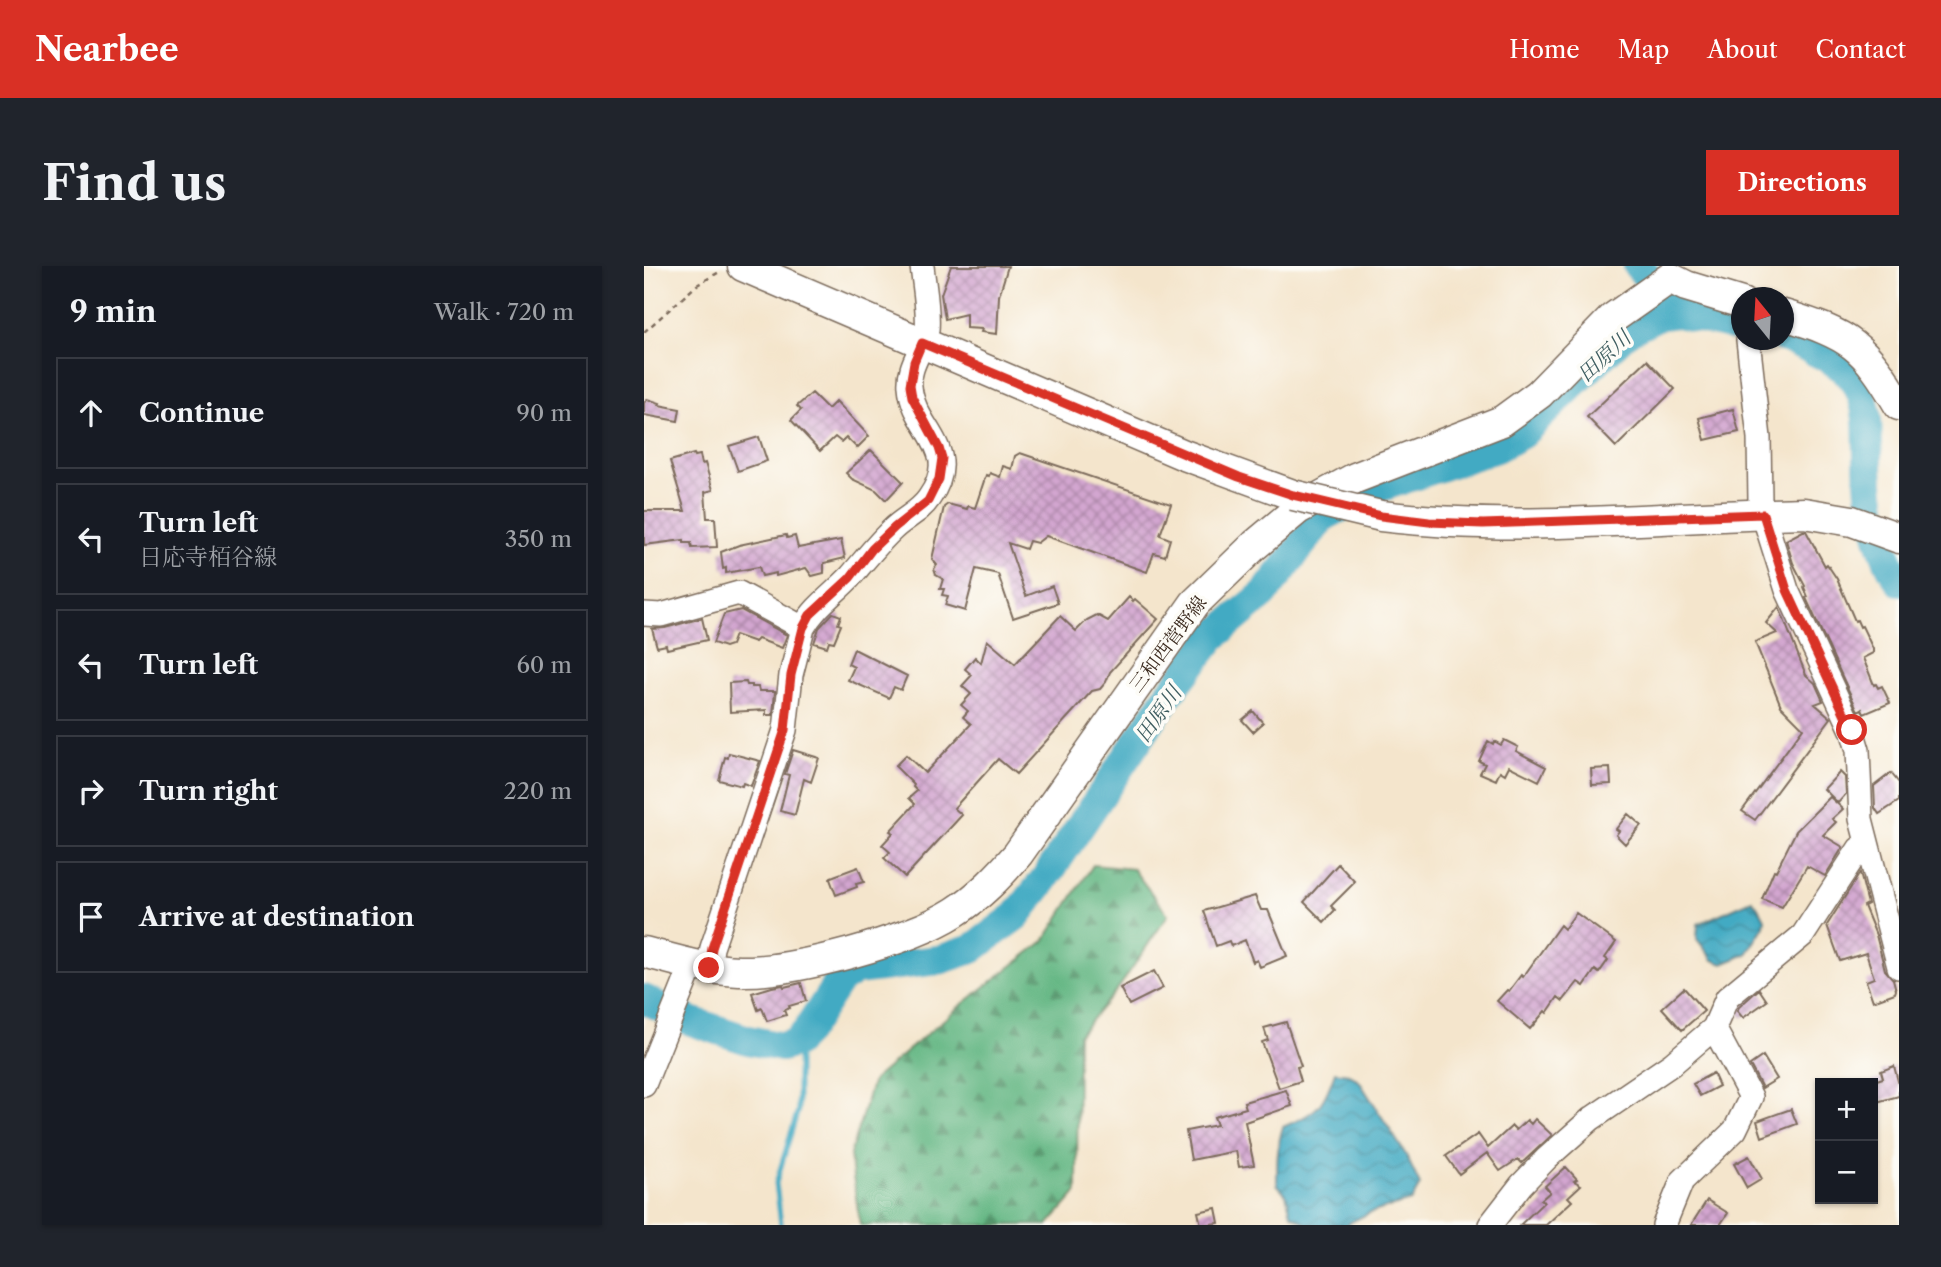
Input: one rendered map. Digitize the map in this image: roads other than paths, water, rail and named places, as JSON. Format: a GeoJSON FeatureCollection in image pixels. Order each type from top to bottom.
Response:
{"type":"FeatureCollection","features":[{"type":"Feature","properties":{"kind":"main road"},"geometry":{"type":"LineString","coordinates":[[743,266],[1184,455],[1293,495],[1381,516],[1429,522],[1483,524],[1804,513],[1852,521],[1899,538]]}},
{"type":"Feature","properties":{"kind":"main road","name":"三和西菅野線"},"geometry":{"type":"LineString","coordinates":[[644,952],[701,967],[759,971],[804,964],[906,934],[953,913],[991,885],[1018,854],[1195,603],[1255,545],[1298,509],[1355,478],[1502,421],[1539,394],[1613,318],[1661,280],[1731,300]]}},
{"type":"Feature","properties":{"kind":"main road"},"geometry":{"type":"LineString","coordinates":[[1794,318],[1825,327],[1861,350],[1899,405]]}},
{"type":"Feature","properties":{"kind":"street"},"geometry":{"type":"LineString","coordinates":[[644,1085],[672,1014],[712,948],[785,730],[791,675],[803,628],[810,615],[850,578],[872,549],[895,527],[918,511],[935,489],[942,458],[912,397],[910,385],[914,362],[927,331],[922,266]]}},
{"type":"Feature","properties":{"kind":"street"},"geometry":{"type":"LineString","coordinates":[[1748,350],[1759,439],[1760,501],[1763,514],[1787,590],[1852,730],[1858,750],[1861,819],[1899,967]]}},
{"type":"Feature","properties":{"kind":"street"},"geometry":{"type":"LineString","coordinates":[[644,614],[661,615],[739,593],[803,628]]}},
{"type":"Feature","properties":{"kind":"street"},"geometry":{"type":"LineString","coordinates":[[1490,1225],[1521,1185],[1591,1119],[1672,1065],[1714,1028],[1727,998],[1803,935],[1859,849],[1867,843]]}},
{"type":"Feature","properties":{"kind":"street"},"geometry":{"type":"LineString","coordinates":[[1664,1225],[1682,1181],[1735,1130],[1751,1097],[1714,1028]]}},
{"type":"Feature","properties":{"kind":"water"},"geometry":{"type":"Polygon","coordinates":[[[1752,900],[1765,919],[1764,926],[1747,954],[1723,964],[1713,960],[1697,939],[1698,924],[1752,900]]]}},
{"type":"Feature","properties":{"kind":"water"},"geometry":{"type":"Polygon","coordinates":[[[1335,1072],[1349,1074],[1359,1081],[1406,1155],[1420,1185],[1411,1201],[1369,1213],[1345,1225],[1308,1225],[1291,1214],[1286,1194],[1277,1184],[1280,1141],[1283,1127],[1304,1117],[1322,1101],[1335,1072]]]}},
{"type":"Feature","properties":{"kind":"waterway","name":"田原川"},"geometry":{"type":"LineString","coordinates":[[1638,266],[1677,313],[1731,325]]}},
{"type":"Feature","properties":{"kind":"waterway","name":"田原川"},"geometry":{"type":"LineString","coordinates":[[644,999],[682,1018],[748,1040],[782,1047],[795,1043],[806,1032],[839,981],[856,970],[939,960],[972,949],[1016,916],[1044,880],[1169,694],[1213,637],[1264,594],[1323,517],[1381,487],[1496,448],[1522,434],[1629,330],[1657,316],[1677,313]]}},
{"type":"Feature","properties":{"kind":"waterway"},"geometry":{"type":"LineString","coordinates":[[1794,341],[1838,365],[1852,378],[1861,392],[1867,425],[1872,508],[1882,546],[1899,581]]}},
{"type":"Feature","properties":{"kind":"waterway"},"geometry":{"type":"LineString","coordinates":[[781,1225],[776,1183],[798,1110],[798,1054],[795,1043]]}}]}
